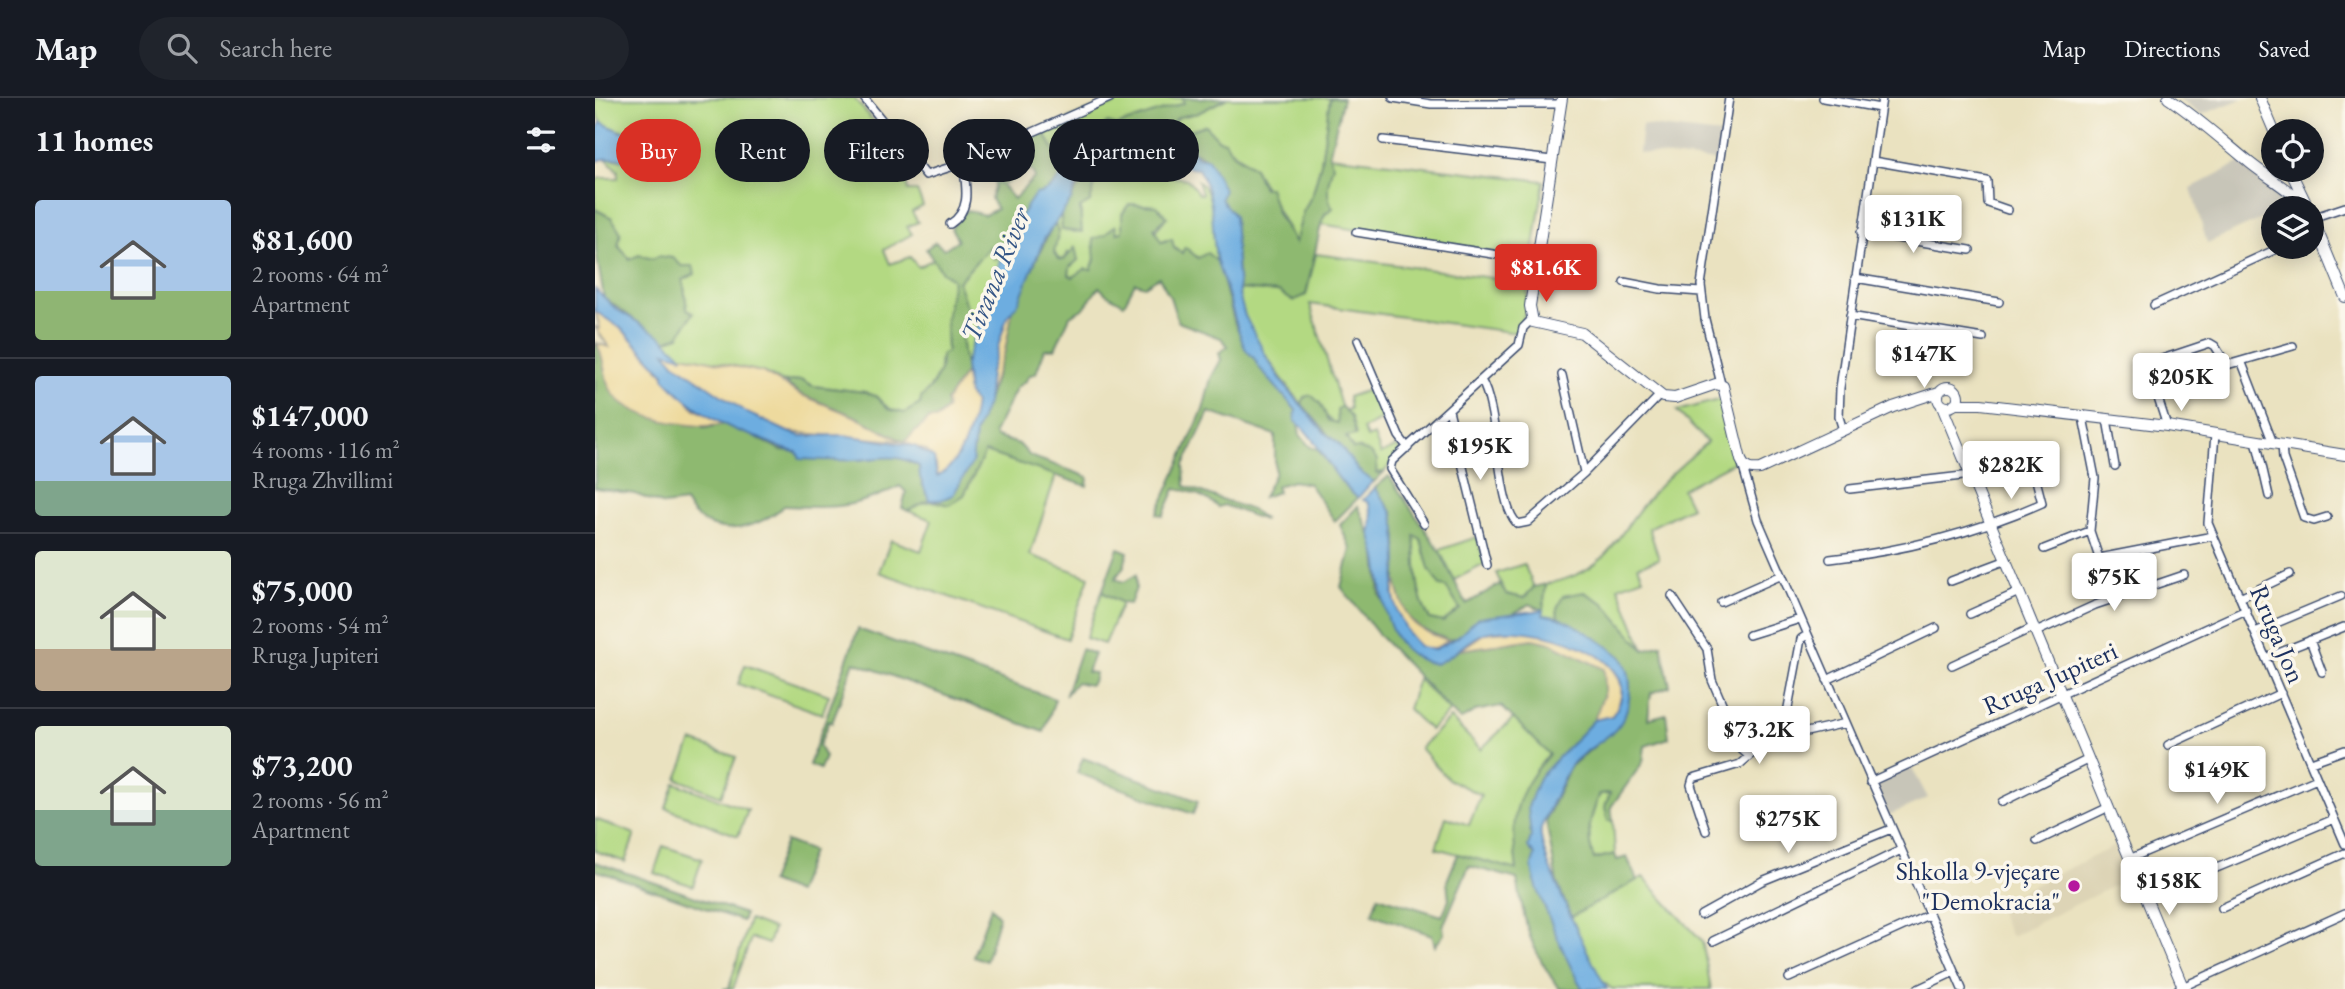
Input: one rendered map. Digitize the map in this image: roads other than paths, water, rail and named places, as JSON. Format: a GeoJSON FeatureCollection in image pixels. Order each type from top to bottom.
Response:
{"type":"FeatureCollection","features":[{"type":"Feature","properties":{"kind":"street"},"geometry":{"type":"LineString","coordinates":[[864,98],[924,175],[943,169]]}},
{"type":"Feature","properties":{"kind":"street"},"geometry":{"type":"LineString","coordinates":[[1035,131],[1110,98]]}},
{"type":"Feature","properties":{"kind":"street"},"geometry":{"type":"LineString","coordinates":[[1393,98],[1431,104],[1561,101],[1536,261],[1531,320],[1523,328],[1519,345],[1392,461],[1390,470],[1424,524]]}},
{"type":"Feature","properties":{"kind":"street"},"geometry":{"type":"LineString","coordinates":[[1729,98],[1701,292],[1721,384],[1748,487],[1782,575],[1962,989]]}},
{"type":"Feature","properties":{"kind":"street"},"geometry":{"type":"LineString","coordinates":[[1823,98],[1880,108]]}},
{"type":"Feature","properties":{"kind":"street"},"geometry":{"type":"LineString","coordinates":[[1843,430],[1839,417],[1840,388],[1882,98]]}},
{"type":"Feature","properties":{"kind":"street"},"geometry":{"type":"LineString","coordinates":[[2168,98],[2204,122],[2261,170]]}},
{"type":"Feature","properties":{"kind":"street"},"geometry":{"type":"LineString","coordinates":[[2260,98],[2269,119]]}},
{"type":"Feature","properties":{"kind":"street"},"geometry":{"type":"LineString","coordinates":[[1383,140],[1552,160]]}},
{"type":"Feature","properties":{"kind":"street"},"geometry":{"type":"LineString","coordinates":[[1873,161],[1987,181],[1988,203],[2008,211]]}},
{"type":"Feature","properties":{"kind":"street"},"geometry":{"type":"LineString","coordinates":[[950,224],[960,217],[965,207],[964,182]]}},
{"type":"Feature","properties":{"kind":"street"},"geometry":{"type":"LineString","coordinates":[[2275,182],[2294,196]]}},
{"type":"Feature","properties":{"kind":"street"},"geometry":{"type":"LineString","coordinates":[[2324,213],[2345,207]]}},
{"type":"Feature","properties":{"kind":"street"},"geometry":{"type":"LineString","coordinates":[[1356,232],[1536,261]]}},
{"type":"Feature","properties":{"kind":"street"},"geometry":{"type":"LineString","coordinates":[[1861,232],[1970,250]]}},
{"type":"Feature","properties":{"kind":"street"},"geometry":{"type":"LineString","coordinates":[[2324,252],[2345,297]]}},
{"type":"Feature","properties":{"kind":"street"},"geometry":{"type":"LineString","coordinates":[[2154,305],[2261,256]]}},
{"type":"Feature","properties":{"kind":"street"},"geometry":{"type":"LineString","coordinates":[[1855,278],[1999,302]]}},
{"type":"Feature","properties":{"kind":"street"},"geometry":{"type":"LineString","coordinates":[[1625,282],[1650,288],[1701,292]]}},
{"type":"Feature","properties":{"kind":"street"},"geometry":{"type":"LineString","coordinates":[[1850,316],[1983,338]]}},
{"type":"Feature","properties":{"kind":"street"},"geometry":{"type":"LineString","coordinates":[[1531,320],[1582,333],[1660,395],[1675,398],[1721,384]]}},
{"type":"Feature","properties":{"kind":"street"},"geometry":{"type":"LineString","coordinates":[[1358,341],[1399,436],[1408,448]]}},
{"type":"Feature","properties":{"kind":"street"},"geometry":{"type":"LineString","coordinates":[[2167,426],[2147,364],[2210,343],[2215,346],[2224,364],[2242,363],[2293,346]]}},
{"type":"Feature","properties":{"kind":"street"},"geometry":{"type":"LineString","coordinates":[[2242,363],[2278,444],[2304,518],[2314,521],[2327,517]]}},
{"type":"Feature","properties":{"kind":"street"},"geometry":{"type":"LineString","coordinates":[[1562,375],[1584,473]]}},
{"type":"Feature","properties":{"kind":"street"},"geometry":{"type":"LineString","coordinates":[[1481,380],[1499,449],[1507,501],[1515,523],[1528,522],[1584,473],[1660,395]]}},
{"type":"Feature","properties":{"kind":"street"},"geometry":{"type":"LineString","coordinates":[[1981,404],[1965,400],[1946,387],[1948,422],[2007,559],[2181,988],[2345,913]]}},
{"type":"Feature","properties":{"kind":"street"},"geometry":{"type":"LineString","coordinates":[[1945,402],[1958,397],[1955,391]]}},
{"type":"Feature","properties":{"kind":"street"},"geometry":{"type":"LineString","coordinates":[[1748,487],[1751,475],[1760,470],[1893,407],[1922,399],[2167,426],[2345,455]]}},
{"type":"Feature","properties":{"kind":"street"},"geometry":{"type":"LineString","coordinates":[[1449,410],[1487,565]]}},
{"type":"Feature","properties":{"kind":"street"},"geometry":{"type":"LineString","coordinates":[[2083,417],[2095,478],[2090,531],[2098,556],[2102,559],[2213,536]]}},
{"type":"Feature","properties":{"kind":"street"},"geometry":{"type":"LineString","coordinates":[[2107,419],[2115,466]]}},
{"type":"Feature","properties":{"kind":"street","name":"Rruga Jon"},"geometry":{"type":"LineString","coordinates":[[2215,434],[2207,518],[2345,844]]}},
{"type":"Feature","properties":{"kind":"street"},"geometry":{"type":"LineString","coordinates":[[2256,440],[2269,496]]}},
{"type":"Feature","properties":{"kind":"street"},"geometry":{"type":"LineString","coordinates":[[1830,559],[1883,552],[1991,525],[2042,503],[2029,453]]}},
{"type":"Feature","properties":{"kind":"street"},"geometry":{"type":"LineString","coordinates":[[1741,460],[1747,468],[1760,470]]}},
{"type":"Feature","properties":{"kind":"street"},"geometry":{"type":"LineString","coordinates":[[1850,489],[1971,475]]}},
{"type":"Feature","properties":{"kind":"street"},"geometry":{"type":"LineString","coordinates":[[2044,549],[2090,531]]}},
{"type":"Feature","properties":{"kind":"street"},"geometry":{"type":"LineString","coordinates":[[1951,581],[2007,559]]}},
{"type":"Feature","properties":{"kind":"street"},"geometry":{"type":"LineString","coordinates":[[2241,598],[2290,574]]}},
{"type":"Feature","properties":{"kind":"street"},"geometry":{"type":"LineString","coordinates":[[1721,602],[1782,575]]}},
{"type":"Feature","properties":{"kind":"street"},"geometry":{"type":"LineString","coordinates":[[1952,665],[2095,605],[2185,575]]}},
{"type":"Feature","properties":{"kind":"street"},"geometry":{"type":"LineString","coordinates":[[1970,614],[2019,592]]}},
{"type":"Feature","properties":{"kind":"street"},"geometry":{"type":"LineString","coordinates":[[1672,596],[1707,649],[1712,680],[1742,750],[1749,757]]}},
{"type":"Feature","properties":{"kind":"street"},"geometry":{"type":"LineString","coordinates":[[2255,632],[2341,596]]}},
{"type":"Feature","properties":{"kind":"street","name":"Rruga Jupiteri"},"geometry":{"type":"LineString","coordinates":[[1870,782],[2062,697],[2246,610]]}},
{"type":"Feature","properties":{"kind":"street"},"geometry":{"type":"LineString","coordinates":[[1749,635],[1800,619]]}},
{"type":"Feature","properties":{"kind":"street"},"geometry":{"type":"LineString","coordinates":[[2266,658],[2344,627]]}},
{"type":"Feature","properties":{"kind":"street"},"geometry":{"type":"LineString","coordinates":[[1827,680],[1936,628]]}},
{"type":"Feature","properties":{"kind":"street"},"geometry":{"type":"LineString","coordinates":[[1789,736],[1787,713],[1801,639],[1807,635]]}},
{"type":"Feature","properties":{"kind":"street"},"geometry":{"type":"LineString","coordinates":[[2310,640],[2322,672]]}},
{"type":"Feature","properties":{"kind":"street"},"geometry":{"type":"LineString","coordinates":[[2168,745],[2281,693]]}},
{"type":"Feature","properties":{"kind":"street"},"geometry":{"type":"LineString","coordinates":[[1706,831],[1691,781],[1696,776],[1740,764],[1789,736],[1846,723]]}},
{"type":"Feature","properties":{"kind":"street"},"geometry":{"type":"LineString","coordinates":[[2311,762],[2345,750]]}},
{"type":"Feature","properties":{"kind":"street"},"geometry":{"type":"LineString","coordinates":[[2002,802],[2087,760]]}},
{"type":"Feature","properties":{"kind":"street"},"geometry":{"type":"LineString","coordinates":[[2129,859],[2317,779]]}},
{"type":"Feature","properties":{"kind":"street"},"geometry":{"type":"LineString","coordinates":[[2037,841],[2109,807]]}},
{"type":"Feature","properties":{"kind":"street"},"geometry":{"type":"LineString","coordinates":[[2195,877],[2334,819]]}},
{"type":"Feature","properties":{"kind":"street"},"geometry":{"type":"LineString","coordinates":[[1701,915],[1762,881],[1891,829]]}},
{"type":"Feature","properties":{"kind":"street"},"geometry":{"type":"LineString","coordinates":[[1713,941],[1901,850]]}},
{"type":"Feature","properties":{"kind":"street"},"geometry":{"type":"LineString","coordinates":[[2222,908],[2345,853]]}},
{"type":"Feature","properties":{"kind":"street"},"geometry":{"type":"LineString","coordinates":[[1789,978],[1928,915]]}},
{"type":"Feature","properties":{"kind":"street"},"geometry":{"type":"LineString","coordinates":[[1918,989],[1954,972]]}},
{"type":"Feature","properties":{"kind":"water"},"geometry":{"type":"Polygon","coordinates":[[[601,122],[616,130],[616,158],[597,161],[597,129],[601,122]]]}},
{"type":"Feature","properties":{"kind":"water"},"geometry":{"type":"Polygon","coordinates":[[[1199,157],[1208,159],[1224,189],[1221,199],[1234,216],[1239,295],[1245,316],[1285,386],[1325,433],[1338,443],[1359,471],[1373,481],[1358,498],[1340,480],[1311,438],[1295,421],[1296,410],[1245,348],[1217,262],[1212,212],[1204,179],[1199,171],[1199,157]]]}},
{"type":"Feature","properties":{"kind":"water"},"geometry":{"type":"Polygon","coordinates":[[[1056,182],[1077,182],[1071,200],[1044,239],[1019,302],[1007,317],[990,373],[987,403],[975,434],[972,463],[953,495],[941,500],[929,500],[920,477],[919,466],[903,459],[800,459],[797,452],[717,421],[695,406],[664,378],[664,373],[622,329],[595,311],[595,289],[616,309],[662,337],[683,357],[665,352],[674,363],[747,413],[801,436],[844,435],[914,446],[934,458],[937,476],[959,455],[968,434],[975,403],[968,394],[965,365],[1002,255],[1015,235],[1017,221],[1035,194],[1056,182]]]}},
{"type":"Feature","properties":{"kind":"water"},"geometry":{"type":"Polygon","coordinates":[[[1375,488],[1392,512],[1396,529],[1397,562],[1393,593],[1397,611],[1408,633],[1419,646],[1433,650],[1457,638],[1478,618],[1543,610],[1543,615],[1567,621],[1603,643],[1623,660],[1627,668],[1630,696],[1625,715],[1610,735],[1570,766],[1541,829],[1547,860],[1556,883],[1607,989],[1583,989],[1553,927],[1533,875],[1535,855],[1528,847],[1531,837],[1528,807],[1539,778],[1594,720],[1612,716],[1622,694],[1618,676],[1604,660],[1582,647],[1529,632],[1485,633],[1435,664],[1406,650],[1397,639],[1385,611],[1371,533],[1371,510],[1368,502],[1363,500],[1375,488]]]}},
{"type":"Feature","properties":{"kind":"place","name":"Shkolla 9-vjeçare \"Demokracia\""},"geometry":{"type":"Point","coordinates":[2074,886]}},
{"type":"Feature","properties":{"kind":"water label","name":"Tirana River"},"geometry":{"type":"Point","coordinates":[995,274]}}]}
